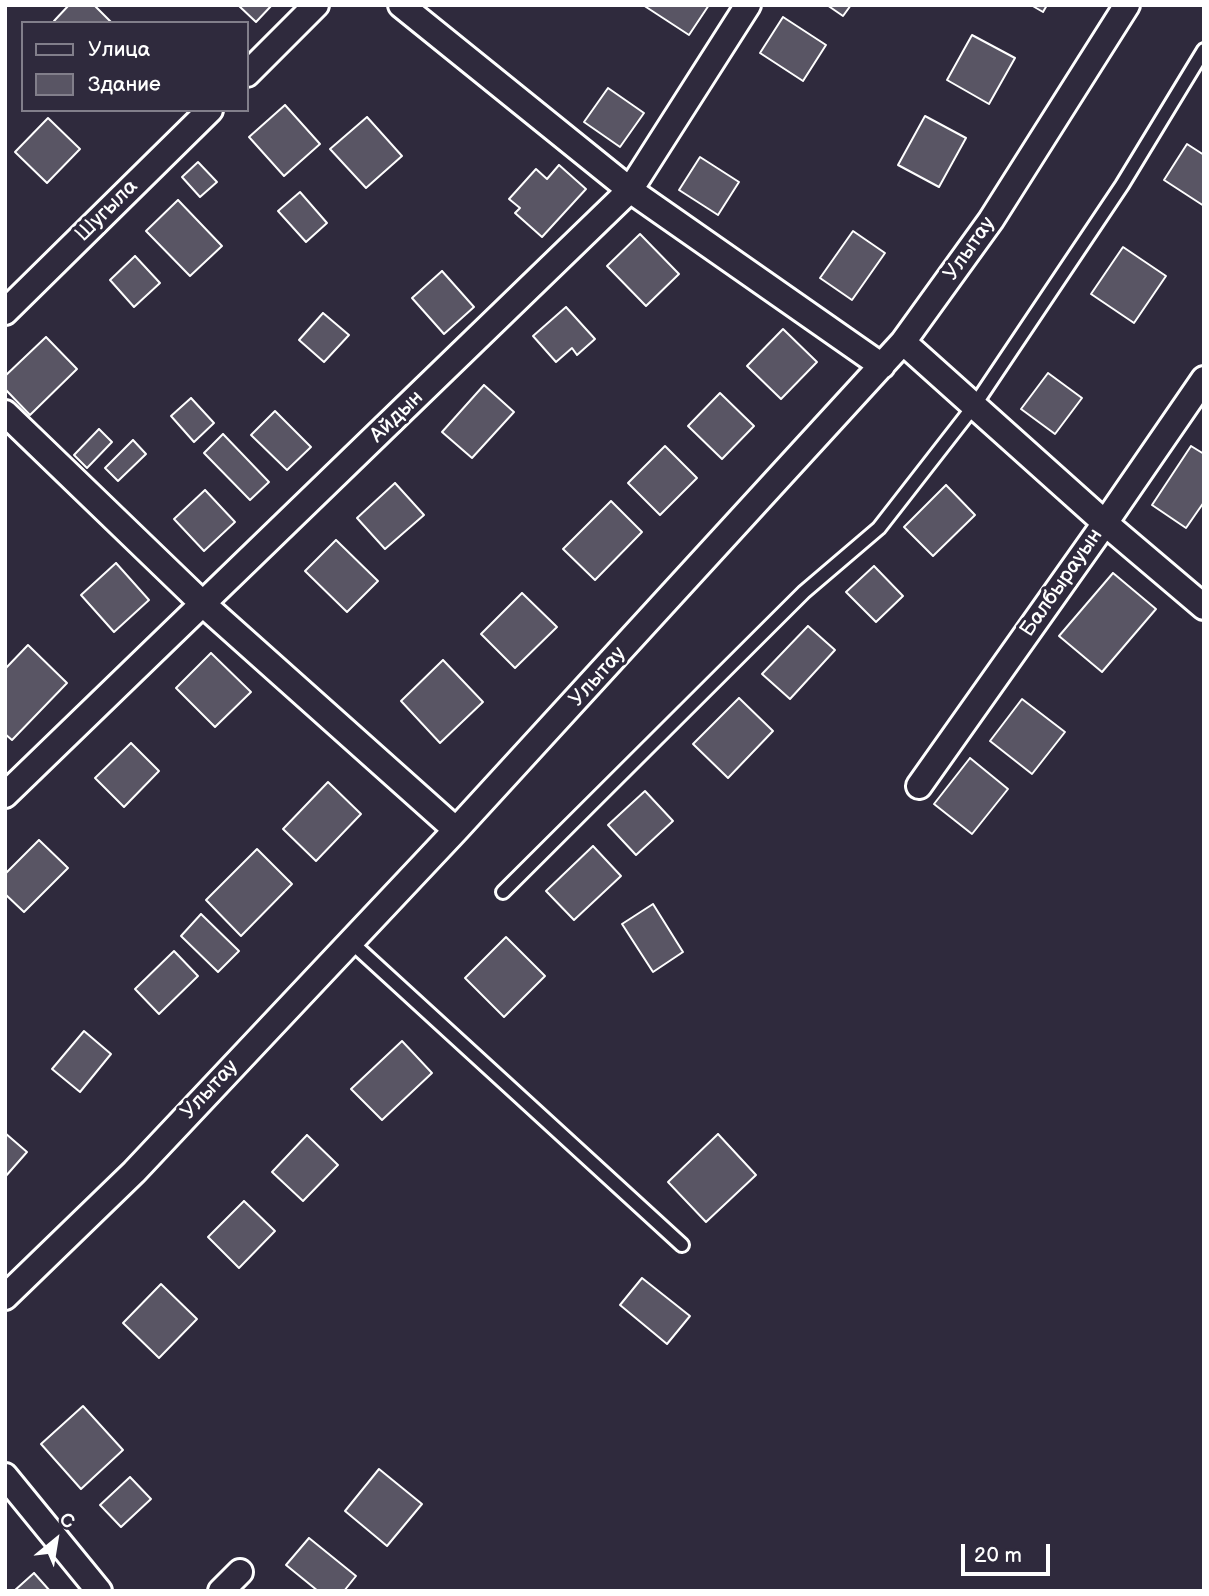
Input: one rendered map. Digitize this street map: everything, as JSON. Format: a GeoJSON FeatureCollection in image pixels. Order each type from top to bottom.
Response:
{"type":"FeatureCollection","features":[{"type":"Feature","properties":{"kind":"street"},"geometry":{"type":"LineString","coordinates":[[248,73],[316,5]]}},
{"type":"Feature","properties":{"kind":"street"},"geometry":{"type":"LineString","coordinates":[[401,5],[631,190],[882,366]]}},
{"type":"Feature","properties":{"kind":"street","name":"Айдын"},"geometry":{"type":"LineString","coordinates":[[5,794],[631,190],[748,5]]}},
{"type":"Feature","properties":{"kind":"street","name":"Улытау"},"geometry":{"type":"LineString","coordinates":[[5,1297],[134,1172],[351,942],[903,342],[991,220],[1127,5]]}},
{"type":"Feature","properties":{"kind":"street","name":"Шугыла"},"geometry":{"type":"LineString","coordinates":[[5,312],[208,112]]}},
{"type":"Feature","properties":{"kind":"street"},"geometry":{"type":"LineString","coordinates":[[903,342],[1105,523],[1204,607]]}},
{"type":"Feature","properties":{"kind":"street","name":"Балбырауын"},"geometry":{"type":"LineString","coordinates":[[919,786],[1204,379]]}},
{"type":"Feature","properties":{"kind":"street"},"geometry":{"type":"LineString","coordinates":[[5,413],[203,604],[456,830]]}},
{"type":"Feature","properties":{"kind":"street"},"geometry":{"type":"LineString","coordinates":[[5,1476],[99,1591]]}},
{"type":"Feature","properties":{"kind":"street"},"geometry":{"type":"LineString","coordinates":[[221,1591],[240,1572]]}},
{"type":"Feature","properties":{"kind":"lane"},"geometry":{"type":"LineString","coordinates":[[503,892],[804,592],[879,528],[974,405],[1122,185],[1204,50]]}},
{"type":"Feature","properties":{"kind":"lane"},"geometry":{"type":"LineString","coordinates":[[351,942],[682,1245]]}},
{"type":"Feature","properties":{"kind":"building"},"geometry":{"type":"Polygon","coordinates":[[[69,5],[94,5],[110,21],[54,21],[69,5]]]}},
{"type":"Feature","properties":{"kind":"building"},"geometry":{"type":"Polygon","coordinates":[[[238,5],[272,5],[256,22],[238,5]]]}},
{"type":"Feature","properties":{"kind":"building"},"geometry":{"type":"Polygon","coordinates":[[[643,5],[709,5],[689,35],[643,5]]]}},
{"type":"Feature","properties":{"kind":"building"},"geometry":{"type":"Polygon","coordinates":[[[827,5],[851,5],[843,16],[827,5]]]}},
{"type":"Feature","properties":{"kind":"building"},"geometry":{"type":"Polygon","coordinates":[[[1031,5],[1047,5],[1043,12],[1031,5]]]}},
{"type":"Feature","properties":{"kind":"building"},"geometry":{"type":"Polygon","coordinates":[[[783,17],[826,45],[803,81],[760,53],[783,17]]]}},
{"type":"Feature","properties":{"kind":"building"},"geometry":{"type":"Polygon","coordinates":[[[972,35],[1015,58],[989,104],[947,80],[972,35]]]}},
{"type":"Feature","properties":{"kind":"building"},"geometry":{"type":"Polygon","coordinates":[[[608,88],[644,113],[620,147],[584,122],[608,88]]]}},
{"type":"Feature","properties":{"kind":"building"},"geometry":{"type":"Polygon","coordinates":[[[285,105],[320,144],[284,176],[249,137],[285,105]]]}},
{"type":"Feature","properties":{"kind":"building"},"geometry":{"type":"Polygon","coordinates":[[[925,116],[966,138],[939,187],[898,165],[925,116]]]}},
{"type":"Feature","properties":{"kind":"building"},"geometry":{"type":"Polygon","coordinates":[[[367,117],[402,156],[366,188],[330,149],[367,117]]]}},
{"type":"Feature","properties":{"kind":"building"},"geometry":{"type":"Polygon","coordinates":[[[48,118],[80,149],[47,183],[15,152],[48,118]]]}},
{"type":"Feature","properties":{"kind":"building"},"geometry":{"type":"Polygon","coordinates":[[[1187,144],[1204,155],[1204,206],[1164,180],[1187,144]]]}},
{"type":"Feature","properties":{"kind":"building"},"geometry":{"type":"Polygon","coordinates":[[[700,157],[739,182],[718,215],[679,190],[700,157]]]}},
{"type":"Feature","properties":{"kind":"building"},"geometry":{"type":"Polygon","coordinates":[[[198,162],[217,182],[200,197],[182,177],[198,162]]]}},
{"type":"Feature","properties":{"kind":"building"},"geometry":{"type":"Polygon","coordinates":[[[559,165],[586,189],[542,237],[515,213],[520,208],[509,199],[536,169],[547,179],[559,165]]]}},
{"type":"Feature","properties":{"kind":"building"},"geometry":{"type":"Polygon","coordinates":[[[300,192],[327,223],[306,242],[278,211],[300,192]]]}},
{"type":"Feature","properties":{"kind":"building"},"geometry":{"type":"Polygon","coordinates":[[[178,200],[222,246],[190,276],[146,231],[178,200]]]}},
{"type":"Feature","properties":{"kind":"building"},"geometry":{"type":"Polygon","coordinates":[[[853,231],[885,253],[852,300],[820,278],[853,231]]]}},
{"type":"Feature","properties":{"kind":"building"},"geometry":{"type":"Polygon","coordinates":[[[640,234],[679,274],[646,306],[607,266],[640,234]]]}},
{"type":"Feature","properties":{"kind":"building"},"geometry":{"type":"Polygon","coordinates":[[[1123,247],[1166,276],[1134,323],[1091,294],[1123,247]]]}},
{"type":"Feature","properties":{"kind":"building"},"geometry":{"type":"Polygon","coordinates":[[[135,256],[160,283],[134,307],[110,280],[135,256]]]}},
{"type":"Feature","properties":{"kind":"building"},"geometry":{"type":"Polygon","coordinates":[[[442,271],[474,307],[444,334],[412,298],[442,271]]]}},
{"type":"Feature","properties":{"kind":"building"},"geometry":{"type":"Polygon","coordinates":[[[566,307],[595,339],[577,355],[572,348],[556,362],[533,336],[566,307]]]}},
{"type":"Feature","properties":{"kind":"building"},"geometry":{"type":"Polygon","coordinates":[[[323,313],[349,335],[324,362],[299,340],[323,313]]]}},
{"type":"Feature","properties":{"kind":"building"},"geometry":{"type":"Polygon","coordinates":[[[783,329],[817,362],[781,399],[747,366],[783,329]]]}},
{"type":"Feature","properties":{"kind":"building"},"geometry":{"type":"Polygon","coordinates":[[[46,337],[77,369],[30,415],[5,389],[5,376],[46,337]]]}},
{"type":"Feature","properties":{"kind":"building"},"geometry":{"type":"Polygon","coordinates":[[[1048,373],[1082,398],[1055,434],[1021,409],[1048,373]]]}},
{"type":"Feature","properties":{"kind":"building"},"geometry":{"type":"Polygon","coordinates":[[[484,385],[514,412],[472,458],[442,432],[484,385]]]}},
{"type":"Feature","properties":{"kind":"building"},"geometry":{"type":"Polygon","coordinates":[[[720,393],[754,426],[722,459],[688,426],[720,393]]]}},
{"type":"Feature","properties":{"kind":"building"},"geometry":{"type":"Polygon","coordinates":[[[191,398],[214,423],[194,442],[171,416],[191,398]]]}},
{"type":"Feature","properties":{"kind":"building"},"geometry":{"type":"Polygon","coordinates":[[[275,411],[311,447],[287,470],[251,435],[275,411]]]}},
{"type":"Feature","properties":{"kind":"building"},"geometry":{"type":"Polygon","coordinates":[[[99,429],[112,442],[87,468],[74,455],[99,429]]]}},
{"type":"Feature","properties":{"kind":"building"},"geometry":{"type":"Polygon","coordinates":[[[223,434],[269,482],[250,500],[204,453],[223,434]]]}},
{"type":"Feature","properties":{"kind":"building"},"geometry":{"type":"Polygon","coordinates":[[[133,440],[146,454],[118,481],[105,468],[133,440]]]}},
{"type":"Feature","properties":{"kind":"building"},"geometry":{"type":"Polygon","coordinates":[[[665,446],[697,478],[660,515],[628,483],[665,446]]]}},
{"type":"Feature","properties":{"kind":"building"},"geometry":{"type":"Polygon","coordinates":[[[1191,446],[1204,454],[1204,502],[1186,528],[1152,505],[1191,446]]]}},
{"type":"Feature","properties":{"kind":"building"},"geometry":{"type":"Polygon","coordinates":[[[395,483],[424,515],[385,549],[357,518],[395,483]]]}},
{"type":"Feature","properties":{"kind":"building"},"geometry":{"type":"Polygon","coordinates":[[[946,485],[975,515],[933,556],[904,527],[946,485]]]}},
{"type":"Feature","properties":{"kind":"building"},"geometry":{"type":"Polygon","coordinates":[[[205,490],[235,522],[204,551],[174,519],[205,490]]]}},
{"type":"Feature","properties":{"kind":"building"},"geometry":{"type":"Polygon","coordinates":[[[611,501],[642,532],[595,580],[563,549],[611,501]]]}},
{"type":"Feature","properties":{"kind":"building"},"geometry":{"type":"Polygon","coordinates":[[[336,540],[378,581],[347,612],[305,571],[336,540]]]}},
{"type":"Feature","properties":{"kind":"building"},"geometry":{"type":"Polygon","coordinates":[[[116,563],[149,600],[114,632],[81,595],[116,563]]]}},
{"type":"Feature","properties":{"kind":"building"},"geometry":{"type":"Polygon","coordinates":[[[874,566],[903,596],[876,622],[846,592],[874,566]]]}},
{"type":"Feature","properties":{"kind":"building"},"geometry":{"type":"Polygon","coordinates":[[[1113,573],[1156,609],[1102,672],[1059,636],[1113,573]]]}},
{"type":"Feature","properties":{"kind":"building"},"geometry":{"type":"Polygon","coordinates":[[[522,593],[557,627],[515,668],[481,634],[522,593]]]}},
{"type":"Feature","properties":{"kind":"building"},"geometry":{"type":"Polygon","coordinates":[[[808,626],[835,650],[790,699],[762,674],[808,626]]]}},
{"type":"Feature","properties":{"kind":"building"},"geometry":{"type":"Polygon","coordinates":[[[28,645],[67,683],[12,740],[5,734],[5,669],[28,645]]]}},
{"type":"Feature","properties":{"kind":"building"},"geometry":{"type":"Polygon","coordinates":[[[211,653],[251,692],[215,727],[176,688],[211,653]]]}},
{"type":"Feature","properties":{"kind":"building"},"geometry":{"type":"Polygon","coordinates":[[[443,660],[483,702],[440,743],[401,701],[443,660]]]}},
{"type":"Feature","properties":{"kind":"building"},"geometry":{"type":"Polygon","coordinates":[[[739,698],[773,731],[728,778],[693,744],[739,698]]]}},
{"type":"Feature","properties":{"kind":"building"},"geometry":{"type":"Polygon","coordinates":[[[1022,699],[1065,732],[1032,774],[990,741],[1022,699]]]}},
{"type":"Feature","properties":{"kind":"building"},"geometry":{"type":"Polygon","coordinates":[[[131,743],[159,771],[124,807],[95,778],[131,743]]]}},
{"type":"Feature","properties":{"kind":"building"},"geometry":{"type":"Polygon","coordinates":[[[970,758],[1008,789],[972,834],[934,804],[970,758]]]}},
{"type":"Feature","properties":{"kind":"building"},"geometry":{"type":"Polygon","coordinates":[[[328,782],[361,814],[316,861],[283,829],[328,782]]]}},
{"type":"Feature","properties":{"kind":"building"},"geometry":{"type":"Polygon","coordinates":[[[645,791],[673,821],[636,855],[608,825],[645,791]]]}},
{"type":"Feature","properties":{"kind":"building"},"geometry":{"type":"Polygon","coordinates":[[[39,840],[68,868],[24,912],[5,894],[5,874],[39,840]]]}},
{"type":"Feature","properties":{"kind":"building"},"geometry":{"type":"Polygon","coordinates":[[[593,846],[621,876],[574,920],[546,891],[593,846]]]}},
{"type":"Feature","properties":{"kind":"building"},"geometry":{"type":"Polygon","coordinates":[[[257,849],[292,884],[241,936],[206,900],[257,849]]]}},
{"type":"Feature","properties":{"kind":"building"},"geometry":{"type":"Polygon","coordinates":[[[653,904],[683,952],[653,972],[622,924],[653,904]]]}},
{"type":"Feature","properties":{"kind":"building"},"geometry":{"type":"Polygon","coordinates":[[[201,914],[239,951],[218,972],[181,936],[201,914]]]}},
{"type":"Feature","properties":{"kind":"building"},"geometry":{"type":"Polygon","coordinates":[[[506,937],[545,976],[504,1017],[465,978],[506,937]]]}},
{"type":"Feature","properties":{"kind":"building"},"geometry":{"type":"Polygon","coordinates":[[[174,951],[198,976],[159,1014],[135,989],[174,951]]]}},
{"type":"Feature","properties":{"kind":"building"},"geometry":{"type":"Polygon","coordinates":[[[84,1031],[111,1054],[80,1092],[52,1069],[84,1031]]]}},
{"type":"Feature","properties":{"kind":"building"},"geometry":{"type":"Polygon","coordinates":[[[402,1041],[432,1073],[382,1120],[351,1089],[402,1041]]]}},
{"type":"Feature","properties":{"kind":"building"},"geometry":{"type":"Polygon","coordinates":[[[5,1133],[27,1152],[5,1177],[5,1133]]]}},
{"type":"Feature","properties":{"kind":"building"},"geometry":{"type":"Polygon","coordinates":[[[718,1134],[756,1175],[706,1222],[668,1182],[718,1134]]]}},
{"type":"Feature","properties":{"kind":"building"},"geometry":{"type":"Polygon","coordinates":[[[307,1135],[338,1165],[303,1201],[272,1172],[307,1135]]]}},
{"type":"Feature","properties":{"kind":"building"},"geometry":{"type":"Polygon","coordinates":[[[244,1201],[275,1231],[239,1268],[208,1237],[244,1201]]]}},
{"type":"Feature","properties":{"kind":"building"},"geometry":{"type":"Polygon","coordinates":[[[642,1278],[690,1316],[667,1344],[620,1305],[642,1278]]]}},
{"type":"Feature","properties":{"kind":"building"},"geometry":{"type":"Polygon","coordinates":[[[161,1284],[197,1319],[159,1358],[123,1323],[161,1284]]]}},
{"type":"Feature","properties":{"kind":"building"},"geometry":{"type":"Polygon","coordinates":[[[83,1406],[123,1450],[81,1489],[41,1444],[83,1406]]]}},
{"type":"Feature","properties":{"kind":"building"},"geometry":{"type":"Polygon","coordinates":[[[379,1469],[422,1504],[387,1546],[345,1511],[379,1469]]]}},
{"type":"Feature","properties":{"kind":"building"},"geometry":{"type":"Polygon","coordinates":[[[130,1477],[151,1499],[121,1527],[100,1505],[130,1477]]]}},
{"type":"Feature","properties":{"kind":"building"},"geometry":{"type":"Polygon","coordinates":[[[309,1538],[356,1576],[344,1591],[318,1591],[286,1565],[309,1538]]]}},
{"type":"Feature","properties":{"kind":"building"},"geometry":{"type":"Polygon","coordinates":[[[34,1573],[50,1591],[14,1591],[34,1573]]]}}]}
